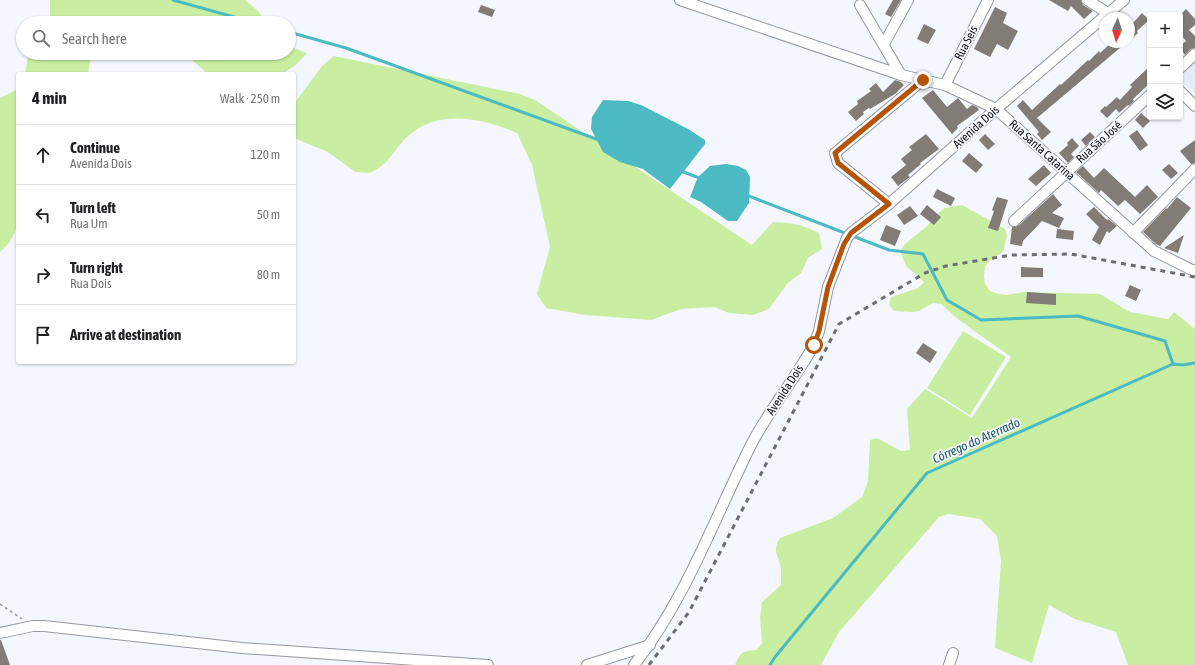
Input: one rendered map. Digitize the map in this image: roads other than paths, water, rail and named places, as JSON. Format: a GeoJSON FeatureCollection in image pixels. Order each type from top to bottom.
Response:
{"type":"FeatureCollection","features":[{"type":"Feature","properties":{"kind":"street","name":"Rua Santa Catarina"},"geometry":{"type":"LineString","coordinates":[[680,0],[901,75],[945,85],[996,109],[1154,251],[1194,271]]}},
{"type":"Feature","properties":{"kind":"street"},"geometry":{"type":"LineString","coordinates":[[884,44],[908,0]]}},
{"type":"Feature","properties":{"kind":"street","name":"Rua Seis"},"geometry":{"type":"LineString","coordinates":[[945,85],[988,0]]}},
{"type":"Feature","properties":{"kind":"street"},"geometry":{"type":"LineString","coordinates":[[1087,0],[1106,12]]}},
{"type":"Feature","properties":{"kind":"street","name":"Avenida Dois"},"geometry":{"type":"LineString","coordinates":[[1109,12],[1124,0]]}},
{"type":"Feature","properties":{"kind":"street"},"geometry":{"type":"LineString","coordinates":[[860,5],[901,75]]}},
{"type":"Feature","properties":{"kind":"street","name":"Avenida Dois"},"geometry":{"type":"LineString","coordinates":[[634,665],[650,645],[688,580],[752,444],[814,345],[819,331],[828,287],[849,236],[889,204],[996,109],[1099,21]]}},
{"type":"Feature","properties":{"kind":"street"},"geometry":{"type":"LineString","coordinates":[[1183,65],[1195,54]]}},
{"type":"Feature","properties":{"kind":"street"},"geometry":{"type":"LineString","coordinates":[[889,204],[838,163],[835,153],[923,80]]}},
{"type":"Feature","properties":{"kind":"street"},"geometry":{"type":"LineString","coordinates":[[1183,94],[1195,106]]}},
{"type":"Feature","properties":{"kind":"street","name":"Rua São José"},"geometry":{"type":"LineString","coordinates":[[1014,221],[1147,98]]}},
{"type":"Feature","properties":{"kind":"street"},"geometry":{"type":"LineString","coordinates":[[1133,233],[1195,169]]}},
{"type":"Feature","properties":{"kind":"street"},"geometry":{"type":"LineString","coordinates":[[0,633],[33,626],[242,648],[488,665]]}},
{"type":"Feature","properties":{"kind":"street"},"geometry":{"type":"LineString","coordinates":[[587,665],[650,645]]}},
{"type":"Feature","properties":{"kind":"street"},"geometry":{"type":"LineString","coordinates":[[949,665],[953,653]]}},
{"type":"Feature","properties":{"kind":"water"},"geometry":{"type":"Polygon","coordinates":[[[603,100],[628,101],[641,105],[688,129],[705,140],[705,144],[670,189],[643,169],[620,162],[603,152],[591,129],[592,117],[603,100]]]}},
{"type":"Feature","properties":{"kind":"water"},"geometry":{"type":"Polygon","coordinates":[[[726,164],[738,166],[746,170],[750,177],[749,203],[737,221],[728,221],[701,202],[690,197],[698,177],[710,166],[726,164]]]}},
{"type":"Feature","properties":{"kind":"waterway"},"geometry":{"type":"LineString","coordinates":[[173,0],[231,16]]}},
{"type":"Feature","properties":{"kind":"waterway"},"geometry":{"type":"LineString","coordinates":[[296,34],[346,48],[599,140]]}},
{"type":"Feature","properties":{"kind":"waterway"},"geometry":{"type":"LineString","coordinates":[[681,171],[702,179]]}},
{"type":"Feature","properties":{"kind":"waterway"},"geometry":{"type":"LineString","coordinates":[[746,195],[889,250],[923,254],[947,300],[981,320],[1078,316],[1165,341],[1173,364]]}},
{"type":"Feature","properties":{"kind":"waterway","name":"Córrego do Aterrado"},"geometry":{"type":"LineString","coordinates":[[770,665],[927,473],[1173,364],[1183,365],[1195,363]]}},
{"type":"Feature","properties":{"kind":"railway"},"geometry":{"type":"LineString","coordinates":[[649,665],[689,612],[839,324],[925,273],[946,266],[1011,255],[1071,254],[1195,277]]}}]}
